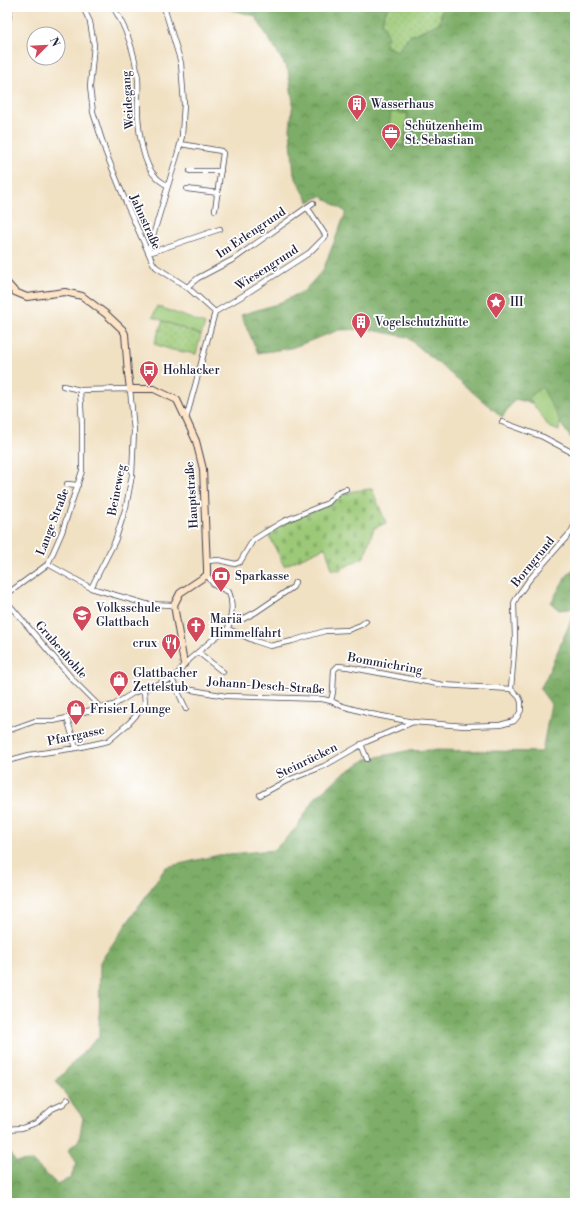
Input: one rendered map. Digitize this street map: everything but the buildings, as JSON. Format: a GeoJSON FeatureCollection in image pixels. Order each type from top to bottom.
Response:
{"type":"FeatureCollection","features":[{"type":"Feature","properties":{"kind":"street"},"geometry":{"type":"LineString","coordinates":[[7,22],[9,7]]}},
{"type":"Feature","properties":{"kind":"street","name":"Jahnstraße"},"geometry":{"type":"LineString","coordinates":[[83,7],[90,22],[94,45],[90,87],[93,112],[106,153],[149,256],[156,267],[187,287],[215,312]]}},
{"type":"Feature","properties":{"kind":"street","name":"Weidegang"},"geometry":{"type":"LineString","coordinates":[[113,7],[126,32],[134,54],[138,81],[138,117],[140,136],[146,159],[156,178],[168,186]]}},
{"type":"Feature","properties":{"kind":"street"},"geometry":{"type":"LineString","coordinates":[[149,256],[181,144],[184,104],[181,63],[164,7]]}},
{"type":"Feature","properties":{"kind":"street"},"geometry":{"type":"LineString","coordinates":[[181,144],[221,151],[224,155],[215,210]]}},
{"type":"Feature","properties":{"kind":"street"},"geometry":{"type":"LineString","coordinates":[[190,171],[221,171]]}},
{"type":"Feature","properties":{"kind":"street"},"geometry":{"type":"LineString","coordinates":[[187,189],[218,193]]}},
{"type":"Feature","properties":{"kind":"street","name":"Im Erlengrund"},"geometry":{"type":"LineString","coordinates":[[187,287],[198,278],[234,259],[313,203]]}},
{"type":"Feature","properties":{"kind":"street","name":"Wiesengrund"},"geometry":{"type":"LineString","coordinates":[[215,312],[309,253],[326,236],[307,207]]}},
{"type":"Feature","properties":{"kind":"street"},"geometry":{"type":"LineString","coordinates":[[149,256],[220,229]]}},
{"type":"Feature","properties":{"kind":"street"},"geometry":{"type":"LineString","coordinates":[[7,283],[15,292],[27,297],[65,292],[82,296],[106,314],[123,330],[125,334],[130,389],[80,390],[63,386]]}},
{"type":"Feature","properties":{"kind":"street"},"geometry":{"type":"LineString","coordinates":[[186,419],[215,312]]}},
{"type":"Feature","properties":{"kind":"street","name":"Hauptstraße"},"geometry":{"type":"LineString","coordinates":[[130,389],[154,389],[177,400],[186,419],[200,454],[203,469],[207,575]]}},
{"type":"Feature","properties":{"kind":"street","name":"Beineweg"},"geometry":{"type":"LineString","coordinates":[[92,588],[114,541],[126,507],[132,475],[134,431],[130,389]]}},
{"type":"Feature","properties":{"kind":"street","name":"Lange Straße"},"geometry":{"type":"LineString","coordinates":[[7,594],[48,564],[62,532],[82,471],[80,390]]}},
{"type":"Feature","properties":{"kind":"street"},"geometry":{"type":"LineString","coordinates":[[502,422],[543,437],[575,454]]}},
{"type":"Feature","properties":{"kind":"street","name":"Lange Straße"},"geometry":{"type":"LineString","coordinates":[[67,484],[78,485]]}},
{"type":"Feature","properties":{"kind":"street"},"geometry":{"type":"LineString","coordinates":[[207,561],[219,560],[235,564],[240,562],[253,540],[284,521],[328,503],[338,492],[346,489]]}},
{"type":"Feature","properties":{"kind":"street","name":"Borngrund"},"geometry":{"type":"LineString","coordinates":[[511,688],[515,639],[514,603],[528,580],[571,532],[575,524]]}},
{"type":"Feature","properties":{"kind":"street"},"geometry":{"type":"LineString","coordinates":[[48,564],[92,588],[146,604],[174,605]]}},
{"type":"Feature","properties":{"kind":"street"},"geometry":{"type":"LineString","coordinates":[[7,731],[35,721],[67,718],[83,712],[102,709],[114,705],[133,693],[172,679],[184,664],[217,636],[228,629],[232,600],[229,592],[214,586],[207,575],[180,593],[174,605],[184,664]]}},
{"type":"Feature","properties":{"kind":"street"},"geometry":{"type":"LineString","coordinates":[[230,618],[243,619],[256,612],[292,586],[295,582]]}},
{"type":"Feature","properties":{"kind":"street","name":"Grubenhohle"},"geometry":{"type":"LineString","coordinates":[[7,602],[74,681],[102,709]]}},
{"type":"Feature","properties":{"kind":"street"},"geometry":{"type":"LineString","coordinates":[[228,629],[270,646],[325,632],[348,630],[361,625],[366,621]]}},
{"type":"Feature","properties":{"kind":"street"},"geometry":{"type":"LineString","coordinates":[[198,652],[223,672]]}},
{"type":"Feature","properties":{"kind":"street","name":"Bommichring"},"geometry":{"type":"LineString","coordinates":[[331,701],[334,670],[338,666],[444,685],[511,688]]}},
{"type":"Feature","properties":{"kind":"street"},"geometry":{"type":"LineString","coordinates":[[172,679],[186,709]]}},
{"type":"Feature","properties":{"kind":"street","name":"Johann-Desch-Straße"},"geometry":{"type":"LineString","coordinates":[[176,689],[181,688],[226,696],[322,699],[331,701]]}},
{"type":"Feature","properties":{"kind":"street"},"geometry":{"type":"LineString","coordinates":[[331,701],[342,706],[364,712],[413,722],[465,726],[500,725],[514,721],[521,710],[521,702],[519,697],[511,688]]}},
{"type":"Feature","properties":{"kind":"street","name":"Pfarrgasse"},"geometry":{"type":"LineString","coordinates":[[7,761],[29,755],[76,748],[108,741],[129,724],[141,710],[145,703],[144,690]]}},
{"type":"Feature","properties":{"kind":"street"},"geometry":{"type":"LineString","coordinates":[[67,718],[76,748]]}},
{"type":"Feature","properties":{"kind":"street","name":"Steinrücken"},"geometry":{"type":"LineString","coordinates":[[260,795],[286,781],[324,766],[361,744],[413,722]]}},
{"type":"Feature","properties":{"kind":"street"},"geometry":{"type":"LineString","coordinates":[[361,744],[367,759]]}},
{"type":"Feature","properties":{"kind":"street"},"geometry":{"type":"LineString","coordinates":[[7,1129],[22,1128],[36,1123],[52,1109],[63,1104],[68,1098]]}},
{"type":"Feature","properties":{"kind":"green space"},"geometry":{"type":"Polygon","coordinates":[[[221,7],[389,7],[384,14],[382,23],[388,35],[385,46],[398,51],[408,37],[440,23],[442,7],[575,7],[575,443],[548,407],[515,399],[502,417],[407,337],[367,329],[339,330],[291,348],[258,353],[241,315],[277,304],[304,291],[323,270],[346,212],[321,196],[309,202],[294,175],[290,129],[293,102],[288,70],[255,16],[221,7]]]}},
{"type":"Feature","properties":{"kind":"green space"},"geometry":{"type":"Polygon","coordinates":[[[389,7],[442,7],[440,23],[408,37],[398,51],[385,46],[388,35],[382,23],[384,14],[389,7]]]}},
{"type":"Feature","properties":{"kind":"green space"},"geometry":{"type":"Polygon","coordinates":[[[391,112],[408,114],[403,146],[387,142],[391,112]]]}},
{"type":"Feature","properties":{"kind":"green space"},"geometry":{"type":"Polygon","coordinates":[[[157,306],[205,324],[201,335],[153,317],[157,306]]]}},
{"type":"Feature","properties":{"kind":"green space"},"geometry":{"type":"Polygon","coordinates":[[[163,321],[201,335],[196,354],[172,350],[154,344],[163,321]]]}},
{"type":"Feature","properties":{"kind":"green space"},"geometry":{"type":"Polygon","coordinates":[[[542,387],[560,421],[559,431],[549,427],[529,398],[542,387]]]}},
{"type":"Feature","properties":{"kind":"green space"},"geometry":{"type":"Polygon","coordinates":[[[372,489],[386,523],[374,528],[364,557],[339,570],[332,569],[326,549],[324,548],[284,566],[267,531],[333,503],[332,500],[345,493],[372,489]]]}},
{"type":"Feature","properties":{"kind":"green space"},"geometry":{"type":"Polygon","coordinates":[[[575,567],[575,608],[559,610],[551,603],[565,578],[575,567]]]}},
{"type":"Feature","properties":{"kind":"green space"},"geometry":{"type":"Polygon","coordinates":[[[575,611],[575,1203],[7,1203],[7,1153],[9,1153],[16,1162],[32,1161],[57,1184],[71,1178],[76,1162],[68,1150],[79,1140],[83,1118],[56,1081],[99,1036],[100,962],[166,867],[219,855],[274,850],[297,827],[315,798],[343,774],[367,759],[406,751],[431,750],[542,752],[551,704],[540,689],[575,611]]]}},
{"type":"Feature","properties":{"kind":"waterway"},"geometry":{"type":"LineString","coordinates":[[567,1113],[575,1124]]}},
{"type":"Feature","properties":{"kind":"place","name":"Wasserhaus"},"geometry":{"type":"Point","coordinates":[357,121]}},
{"type":"Feature","properties":{"kind":"place","name":"Schützenheim St. Sebastian"},"geometry":{"type":"Point","coordinates":[391,150]}},
{"type":"Feature","properties":{"kind":"place","name":"III"},"geometry":{"type":"Point","coordinates":[496,319]}},
{"type":"Feature","properties":{"kind":"place","name":"Vogelschutzhütte"},"geometry":{"type":"Point","coordinates":[361,339]}},
{"type":"Feature","properties":{"kind":"place","name":"Hohlacker"},"geometry":{"type":"Point","coordinates":[149,387]}},
{"type":"Feature","properties":{"kind":"place","name":"Sparkasse"},"geometry":{"type":"Point","coordinates":[221,593]}},
{"type":"Feature","properties":{"kind":"place","name":"Volksschule Glattbach"},"geometry":{"type":"Point","coordinates":[82,632]}},
{"type":"Feature","properties":{"kind":"place","name":"Mariä Himmelfahrt"},"geometry":{"type":"Point","coordinates":[196,643]}},
{"type":"Feature","properties":{"kind":"place","name":"crux"},"geometry":{"type":"Point","coordinates":[171,660]}},
{"type":"Feature","properties":{"kind":"place","name":"Glattbacher Zettelstub"},"geometry":{"type":"Point","coordinates":[119,697]}},
{"type":"Feature","properties":{"kind":"place","name":"Frisier Lounge"},"geometry":{"type":"Point","coordinates":[76,726]}}]}
